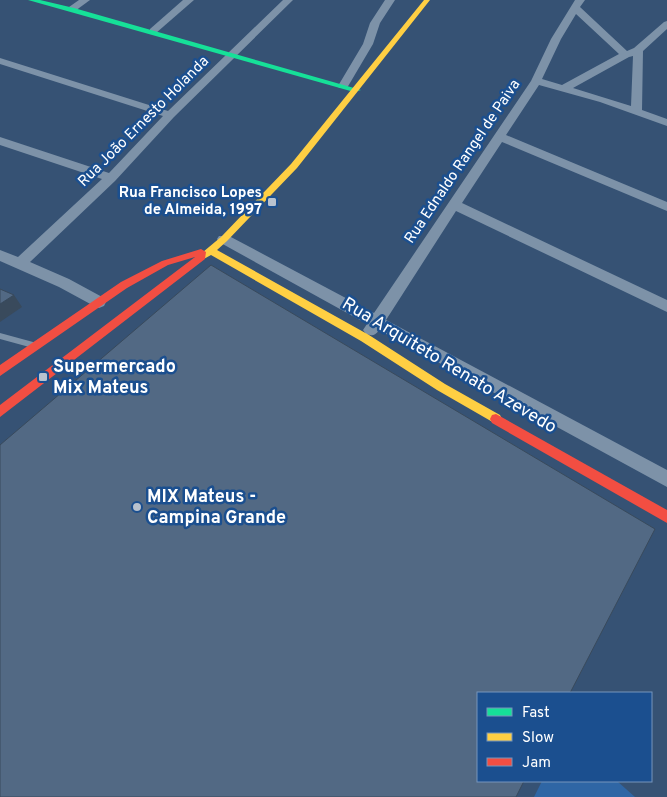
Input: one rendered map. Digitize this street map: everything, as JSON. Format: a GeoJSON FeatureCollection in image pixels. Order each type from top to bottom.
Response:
{"type":"FeatureCollection","features":[{"type":"Feature","properties":{"kind":"main road"},"geometry":{"type":"LineString","coordinates":[[32,0],[153,31],[357,90]]}},
{"type":"Feature","properties":{"kind":"main road"},"geometry":{"type":"LineString","coordinates":[[0,412],[224,239],[294,166],[357,90],[427,0]]}},
{"type":"Feature","properties":{"kind":"main road"},"geometry":{"type":"LineString","coordinates":[[0,371],[124,285],[165,263],[210,250]]}},
{"type":"Feature","properties":{"kind":"main road","name":"Rua Arquiteto Renato Azevedo"},"geometry":{"type":"LineString","coordinates":[[210,250],[365,338],[441,387],[667,517]]}},
{"type":"Feature","properties":{"kind":"street"},"geometry":{"type":"LineString","coordinates":[[72,9],[85,0]]}},
{"type":"Feature","properties":{"kind":"street"},"geometry":{"type":"LineString","coordinates":[[153,31],[189,0]]}},
{"type":"Feature","properties":{"kind":"street","name":"Rua João Ernesto Holanda"},"geometry":{"type":"LineString","coordinates":[[20,264],[111,178],[170,115],[288,0]]}},
{"type":"Feature","properties":{"kind":"street"},"geometry":{"type":"LineString","coordinates":[[343,86],[368,44],[376,23],[390,0]]}},
{"type":"Feature","properties":{"kind":"street"},"geometry":{"type":"LineString","coordinates":[[578,4],[625,55]]}},
{"type":"Feature","properties":{"kind":"street","name":"Rua Ednaldo Rangel de Paiva"},"geometry":{"type":"LineString","coordinates":[[365,338],[536,81],[556,39],[578,4]]}},
{"type":"Feature","properties":{"kind":"street"},"geometry":{"type":"LineString","coordinates":[[563,89],[625,55],[638,50],[667,24]]}},
{"type":"Feature","properties":{"kind":"street"},"geometry":{"type":"LineString","coordinates":[[636,110],[638,50]]}},
{"type":"Feature","properties":{"kind":"street"},"geometry":{"type":"LineString","coordinates":[[0,61],[170,115]]}},
{"type":"Feature","properties":{"kind":"street"},"geometry":{"type":"LineString","coordinates":[[536,81],[636,110],[667,123]]}},
{"type":"Feature","properties":{"kind":"street"},"geometry":{"type":"LineString","coordinates":[[500,137],[667,207]]}},
{"type":"Feature","properties":{"kind":"street"},"geometry":{"type":"LineString","coordinates":[[0,141],[111,178]]}},
{"type":"Feature","properties":{"kind":"street"},"geometry":{"type":"LineString","coordinates":[[454,205],[667,306]]}},
{"type":"Feature","properties":{"kind":"street","name":"Rua Arquiteto Renato Azevedo"},"geometry":{"type":"LineString","coordinates":[[224,239],[667,479]]}},
{"type":"Feature","properties":{"kind":"street"},"geometry":{"type":"LineString","coordinates":[[0,255],[64,283],[99,302]]}},
{"type":"Feature","properties":{"kind":"lane"},"geometry":{"type":"LineString","coordinates":[[0,336],[36,346]]}},
{"type":"Feature","properties":{"kind":"shaded area"},"geometry":{"type":"Polygon","coordinates":[[[542,782],[618,782],[635,797],[534,797],[542,782]]]}},
{"type":"Feature","properties":{"kind":"building"},"geometry":{"type":"Polygon","coordinates":[[[211,265],[655,529],[571,692],[477,692],[477,782],[524,782],[516,797],[0,797],[0,445],[211,265]]]}},
{"type":"Feature","properties":{"kind":"building"},"geometry":{"type":"Polygon","coordinates":[[[0,289],[14,295],[0,304],[0,289]]]}},
{"type":"Feature","properties":{"kind":"traffic: fast"},"geometry":{"type":"LineString","coordinates":[[31,0],[72,9],[357,90]]}},
{"type":"Feature","properties":{"kind":"traffic: slow"},"geometry":{"type":"LineString","coordinates":[[202,257],[224,239],[294,166],[427,0]]}},
{"type":"Feature","properties":{"kind":"traffic: slow"},"geometry":{"type":"LineString","coordinates":[[210,250],[365,338],[441,387],[496,419]]}},
{"type":"Feature","properties":{"kind":"traffic: jam"},"geometry":{"type":"LineString","coordinates":[[0,371],[124,285],[165,263],[201,252]]}},
{"type":"Feature","properties":{"kind":"traffic: jam"},"geometry":{"type":"LineString","coordinates":[[0,412],[202,257]]}},
{"type":"Feature","properties":{"kind":"traffic: jam"},"geometry":{"type":"LineString","coordinates":[[496,419],[667,517]]}},
{"type":"Feature","properties":{"kind":"place","name":"Rua Francisco Lopes de Almeida, 1997"},"geometry":{"type":"Point","coordinates":[272,202]}},
{"type":"Feature","properties":{"kind":"place","name":"Supermercado Mix Mateus"},"geometry":{"type":"Point","coordinates":[43,377]}},
{"type":"Feature","properties":{"kind":"place","name":"MIX Mateus - Campina Grande"},"geometry":{"type":"Point","coordinates":[137,507]}}]}
